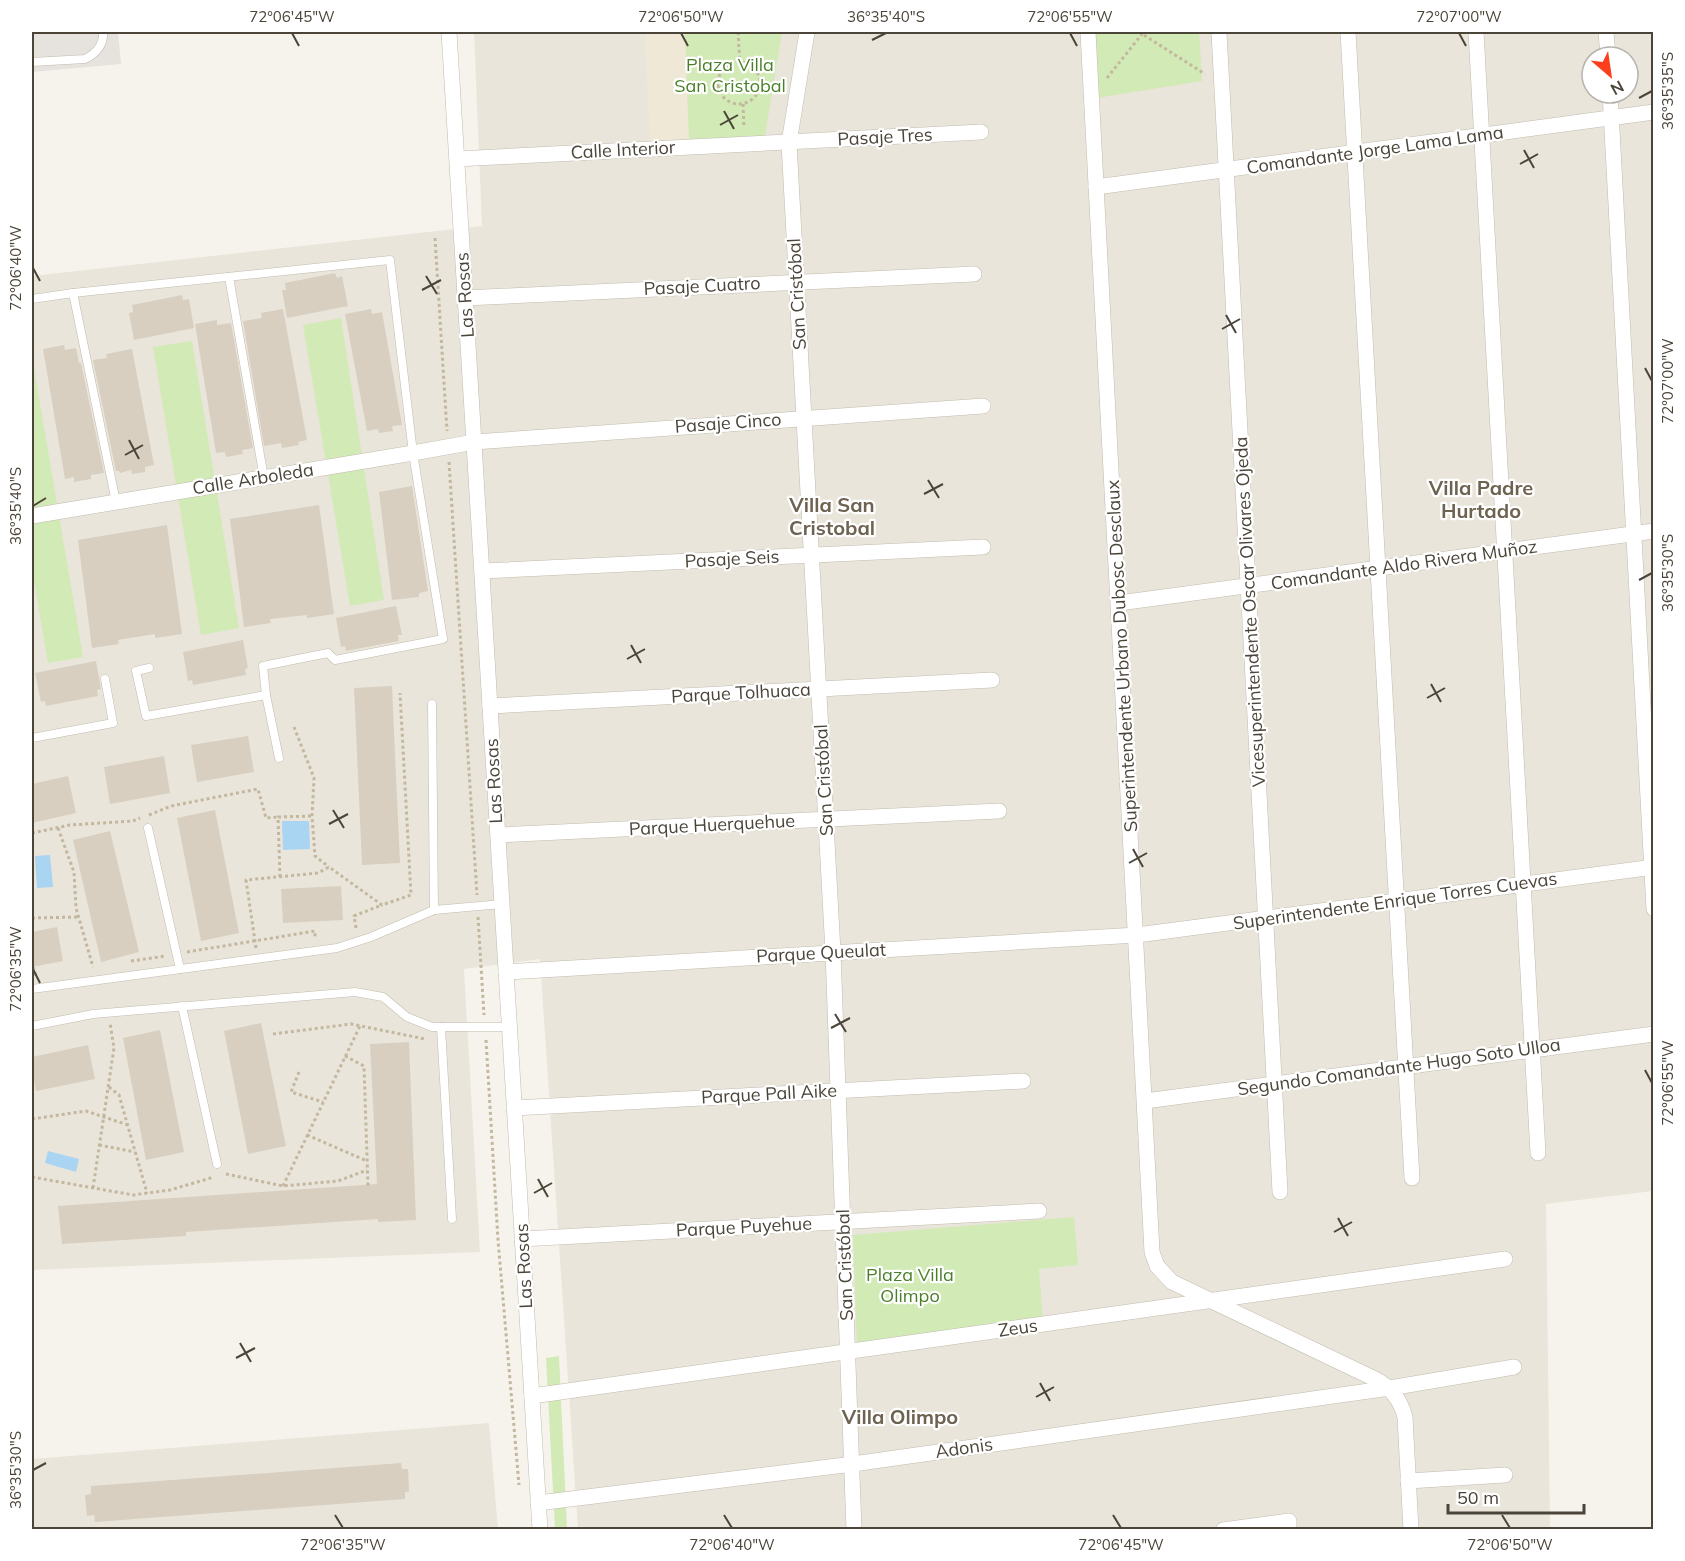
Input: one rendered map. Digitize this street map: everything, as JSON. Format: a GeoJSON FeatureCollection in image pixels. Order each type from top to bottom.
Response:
{"type":"FeatureCollection","features":[{"type":"Feature","properties":{"kind":"street","name":"Las Rosas"},"geometry":{"type":"LineString","coordinates":[[449,32],[540,1530]]}},
{"type":"Feature","properties":{"kind":"street","name":"San Cristóbal"},"geometry":{"type":"LineString","coordinates":[[807,32],[789,143],[834,952],[854,1530]]}},
{"type":"Feature","properties":{"kind":"street","name":"Superintendente Urbano Dubosc Desclaux"},"geometry":{"type":"LineString","coordinates":[[1088,32],[1154,1259],[1161,1272],[1172,1282],[1390,1388]]}},
{"type":"Feature","properties":{"kind":"street","name":"Vicesuperintendente Oscar Olivares Ojeda"},"geometry":{"type":"LineString","coordinates":[[1219,32],[1280,1192]]}},
{"type":"Feature","properties":{"kind":"street"},"geometry":{"type":"LineString","coordinates":[[1348,32],[1412,1178]]}},
{"type":"Feature","properties":{"kind":"street"},"geometry":{"type":"LineString","coordinates":[[1476,32],[1538,1153]]}},
{"type":"Feature","properties":{"kind":"street"},"geometry":{"type":"LineString","coordinates":[[1610,105],[1653,909]]}},
{"type":"Feature","properties":{"kind":"street","name":"Comandante Jorge Lama Lama"},"geometry":{"type":"LineString","coordinates":[[1096,187],[1653,112]]}},
{"type":"Feature","properties":{"kind":"street","name":"Pasaje Tres"},"geometry":{"type":"LineString","coordinates":[[789,143],[981,132]]}},
{"type":"Feature","properties":{"kind":"street","name":"Calle Interior"},"geometry":{"type":"LineString","coordinates":[[457,159],[789,143]]}},
{"type":"Feature","properties":{"kind":"street","name":"Pasaje Cuatro"},"geometry":{"type":"LineString","coordinates":[[465,298],[974,274]]}},
{"type":"Feature","properties":{"kind":"street","name":"Pasaje Cinco"},"geometry":{"type":"LineString","coordinates":[[474,442],[983,406]]}},
{"type":"Feature","properties":{"kind":"street","name":"Calle Arboleda"},"geometry":{"type":"LineString","coordinates":[[32,516],[474,442]]}},
{"type":"Feature","properties":{"kind":"street","name":"Comandante Aldo Rivera Muñoz"},"geometry":{"type":"LineString","coordinates":[[1119,603],[1653,531]]}},
{"type":"Feature","properties":{"kind":"street","name":"Pasaje Seis"},"geometry":{"type":"LineString","coordinates":[[482,571],[983,547]]}},
{"type":"Feature","properties":{"kind":"street","name":"Parque Tolhuaca"},"geometry":{"type":"LineString","coordinates":[[490,706],[992,681]]}},
{"type":"Feature","properties":{"kind":"street","name":"Parque Huerquehue"},"geometry":{"type":"LineString","coordinates":[[498,835],[999,812]]}},
{"type":"Feature","properties":{"kind":"street","name":"Superintendente Enrique Torres Cuevas"},"geometry":{"type":"LineString","coordinates":[[1137,935],[1652,867]]}},
{"type":"Feature","properties":{"kind":"street","name":"Parque Queulat"},"geometry":{"type":"LineString","coordinates":[[506,972],[1137,935]]}},
{"type":"Feature","properties":{"kind":"street","name":"Segundo Comandante Hugo Soto Ulloa"},"geometry":{"type":"LineString","coordinates":[[1145,1101],[1653,1034]]}},
{"type":"Feature","properties":{"kind":"street","name":"Parque Pall Aike"},"geometry":{"type":"LineString","coordinates":[[514,1108],[1023,1081]]}},
{"type":"Feature","properties":{"kind":"street","name":"Parque Puyehue"},"geometry":{"type":"LineString","coordinates":[[522,1239],[1039,1211]]}},
{"type":"Feature","properties":{"kind":"street","name":"Zeus"},"geometry":{"type":"LineString","coordinates":[[531,1396],[1505,1259]]}},
{"type":"Feature","properties":{"kind":"street","name":"Adonis"},"geometry":{"type":"LineString","coordinates":[[538,1503],[853,1464],[1390,1388],[1514,1367]]}},
{"type":"Feature","properties":{"kind":"street"},"geometry":{"type":"LineString","coordinates":[[1390,1388],[1397,1396],[1405,1417],[1411,1530]]}},
{"type":"Feature","properties":{"kind":"street"},"geometry":{"type":"LineString","coordinates":[[1408,1481],[1505,1475]]}},
{"type":"Feature","properties":{"kind":"street"},"geometry":{"type":"LineString","coordinates":[[1223,1530],[1289,1525]]}},
{"type":"Feature","properties":{"kind":"lane"},"geometry":{"type":"LineString","coordinates":[[32,62],[85,59],[92,56],[101,45],[103,32]]}},
{"type":"Feature","properties":{"kind":"lane"},"geometry":{"type":"LineString","coordinates":[[32,299],[390,260],[413,453],[442,639],[335,660],[328,652],[262,666],[279,758]]}},
{"type":"Feature","properties":{"kind":"lane"},"geometry":{"type":"LineString","coordinates":[[229,277],[264,478]]}},
{"type":"Feature","properties":{"kind":"lane"},"geometry":{"type":"LineString","coordinates":[[73,293],[116,502]]}},
{"type":"Feature","properties":{"kind":"lane"},"geometry":{"type":"LineString","coordinates":[[149,668],[136,671],[146,716],[266,695]]}},
{"type":"Feature","properties":{"kind":"lane"},"geometry":{"type":"LineString","coordinates":[[32,738],[113,723],[105,679]]}},
{"type":"Feature","properties":{"kind":"lane"},"geometry":{"type":"LineString","coordinates":[[432,704],[434,910]]}},
{"type":"Feature","properties":{"kind":"lane"},"geometry":{"type":"LineString","coordinates":[[148,828],[180,969]]}},
{"type":"Feature","properties":{"kind":"lane"},"geometry":{"type":"LineString","coordinates":[[32,989],[337,948],[371,937],[434,910],[502,904]]}},
{"type":"Feature","properties":{"kind":"lane"},"geometry":{"type":"LineString","coordinates":[[32,1026],[109,1012],[355,992],[382,997],[407,1017],[432,1027],[509,1027]]}},
{"type":"Feature","properties":{"kind":"lane"},"geometry":{"type":"LineString","coordinates":[[182,1006],[217,1164]]}},
{"type":"Feature","properties":{"kind":"lane"},"geometry":{"type":"LineString","coordinates":[[441,1027],[452,1219]]}},
{"type":"Feature","properties":{"kind":"path"},"geometry":{"type":"LineString","coordinates":[[738,32],[740,63]]}},
{"type":"Feature","properties":{"kind":"path"},"geometry":{"type":"LineString","coordinates":[[1091,99],[1140,33],[1146,32]]}},
{"type":"Feature","properties":{"kind":"path"},"geometry":{"type":"LineString","coordinates":[[1140,33],[1222,84]]}},
{"type":"Feature","properties":{"kind":"path"},"geometry":{"type":"LineString","coordinates":[[740,63],[753,67],[760,78],[755,98],[743,104],[729,102],[718,85],[722,72],[727,67],[740,63]]}},
{"type":"Feature","properties":{"kind":"path"},"geometry":{"type":"LineString","coordinates":[[760,85],[799,79]]}},
{"type":"Feature","properties":{"kind":"path"},"geometry":{"type":"LineString","coordinates":[[693,87],[718,85]]}},
{"type":"Feature","properties":{"kind":"path"},"geometry":{"type":"LineString","coordinates":[[743,104],[746,144]]}},
{"type":"Feature","properties":{"kind":"path"},"geometry":{"type":"LineString","coordinates":[[435,238],[498,1240],[520,1495]]}},
{"type":"Feature","properties":{"kind":"path"},"geometry":{"type":"LineString","coordinates":[[348,933],[357,929],[354,916],[411,895],[400,693]]}},
{"type":"Feature","properties":{"kind":"path"},"geometry":{"type":"LineString","coordinates":[[294,727],[314,778],[312,816],[315,856],[382,905]]}},
{"type":"Feature","properties":{"kind":"path"},"geometry":{"type":"LineString","coordinates":[[32,833],[70,825],[133,821],[171,806],[258,789],[267,818],[312,816]]}},
{"type":"Feature","properties":{"kind":"path"},"geometry":{"type":"LineString","coordinates":[[278,817],[280,877]]}},
{"type":"Feature","properties":{"kind":"path"},"geometry":{"type":"LineString","coordinates":[[58,828],[74,872],[76,908],[93,967]]}},
{"type":"Feature","properties":{"kind":"path"},"geometry":{"type":"LineString","coordinates":[[257,959],[246,880],[318,873],[329,867]]}},
{"type":"Feature","properties":{"kind":"path"},"geometry":{"type":"LineString","coordinates":[[32,918],[79,916]]}},
{"type":"Feature","properties":{"kind":"path"},"geometry":{"type":"LineString","coordinates":[[124,962],[315,931],[315,940],[323,940]]}},
{"type":"Feature","properties":{"kind":"path"},"geometry":{"type":"LineString","coordinates":[[33,967],[35,976],[47,974]]}},
{"type":"Feature","properties":{"kind":"path"},"geometry":{"type":"LineString","coordinates":[[93,1188],[114,1048],[109,1012]]}},
{"type":"Feature","properties":{"kind":"path"},"geometry":{"type":"LineString","coordinates":[[273,1034],[351,1024],[418,1038],[442,1040]]}},
{"type":"Feature","properties":{"kind":"path"},"geometry":{"type":"LineString","coordinates":[[283,1186],[360,1026]]}},
{"type":"Feature","properties":{"kind":"path"},"geometry":{"type":"LineString","coordinates":[[345,1056],[364,1066],[368,1187]]}},
{"type":"Feature","properties":{"kind":"path"},"geometry":{"type":"LineString","coordinates":[[299,1072],[291,1092],[323,1102]]}},
{"type":"Feature","properties":{"kind":"path"},"geometry":{"type":"LineString","coordinates":[[108,1086],[119,1095],[147,1193]]}},
{"type":"Feature","properties":{"kind":"path"},"geometry":{"type":"LineString","coordinates":[[32,1119],[86,1111],[128,1125]]}},
{"type":"Feature","properties":{"kind":"path"},"geometry":{"type":"LineString","coordinates":[[307,1135],[367,1161]]}},
{"type":"Feature","properties":{"kind":"path"},"geometry":{"type":"LineString","coordinates":[[99,1145],[135,1152]]}},
{"type":"Feature","properties":{"kind":"path"},"geometry":{"type":"LineString","coordinates":[[32,1178],[133,1195],[170,1190],[224,1174],[283,1186],[338,1181],[367,1170]]}},
{"type":"Feature","properties":{"kind":"shaded area"},"geometry":{"type":"Polygon","coordinates":[[[32,32],[118,32],[121,64],[32,72],[32,32]]]}},
{"type":"Feature","properties":{"kind":"shaded area"},"geometry":{"type":"Polygon","coordinates":[[[474,32],[1653,32],[1653,1191],[1546,1204],[1550,1529],[578,1529],[540,959],[464,969],[480,1252],[32,1270],[32,276],[482,226],[474,32]]]}},
{"type":"Feature","properties":{"kind":"shaded area"},"geometry":{"type":"Polygon","coordinates":[[[645,32],[685,32],[689,139],[650,141],[645,32]]]}},
{"type":"Feature","properties":{"kind":"shaded area"},"geometry":{"type":"Polygon","coordinates":[[[489,1423],[498,1529],[32,1530],[32,1459],[489,1423]]]}},
{"type":"Feature","properties":{"kind":"green space","name":"Plaza Villa San Cristobal"},"geometry":{"type":"Polygon","coordinates":[[[685,32],[782,32],[765,136],[689,139],[685,32]]]}},
{"type":"Feature","properties":{"kind":"green space"},"geometry":{"type":"Polygon","coordinates":[[[1093,32],[1199,32],[1202,81],[1097,98],[1093,32]]]}},
{"type":"Feature","properties":{"kind":"green space"},"geometry":{"type":"Polygon","coordinates":[[[341,318],[384,600],[350,606],[303,325],[341,318]]]}},
{"type":"Feature","properties":{"kind":"green space"},"geometry":{"type":"Polygon","coordinates":[[[192,341],[239,628],[201,635],[153,347],[192,341]]]}},
{"type":"Feature","properties":{"kind":"green space"},"geometry":{"type":"Polygon","coordinates":[[[32,368],[34,368],[83,657],[48,663],[32,569],[32,368]]]}},
{"type":"Feature","properties":{"kind":"green space","name":"Plaza Villa Olimpo"},"geometry":{"type":"Polygon","coordinates":[[[1074,1217],[1078,1265],[1039,1269],[1043,1321],[857,1349],[853,1235],[1074,1217]]]}},
{"type":"Feature","properties":{"kind":"green space"},"geometry":{"type":"Polygon","coordinates":[[[559,1356],[567,1529],[555,1529],[546,1358],[559,1356]]]}},
{"type":"Feature","properties":{"kind":"water"},"geometry":{"type":"Polygon","coordinates":[[[282,821],[309,821],[310,849],[283,850],[282,821]]]}},
{"type":"Feature","properties":{"kind":"water"},"geometry":{"type":"Polygon","coordinates":[[[50,855],[53,887],[37,888],[35,856],[50,855]]]}},
{"type":"Feature","properties":{"kind":"water"},"geometry":{"type":"Polygon","coordinates":[[[48,1151],[79,1159],[76,1172],[45,1163],[48,1151]]]}},
{"type":"Feature","properties":{"kind":"building"},"geometry":{"type":"Polygon","coordinates":[[[335,273],[337,278],[342,276],[348,306],[287,318],[282,290],[286,290],[285,283],[335,273]]]}},
{"type":"Feature","properties":{"kind":"building"},"geometry":{"type":"Polygon","coordinates":[[[182,295],[183,300],[189,299],[194,328],[134,340],[129,313],[133,312],[132,305],[182,295]]]}},
{"type":"Feature","properties":{"kind":"building"},"geometry":{"type":"Polygon","coordinates":[[[283,309],[307,440],[298,442],[299,445],[282,448],[281,443],[264,446],[243,321],[262,318],[261,313],[283,309]]]}},
{"type":"Feature","properties":{"kind":"building"},"geometry":{"type":"Polygon","coordinates":[[[371,309],[372,314],[382,312],[402,425],[392,426],[393,431],[379,433],[378,429],[367,431],[345,314],[371,309]]]}},
{"type":"Feature","properties":{"kind":"building"},"geometry":{"type":"Polygon","coordinates":[[[217,320],[217,325],[231,323],[253,448],[242,450],[243,454],[226,457],[225,452],[216,453],[195,324],[217,320]]]}},
{"type":"Feature","properties":{"kind":"building"},"geometry":{"type":"Polygon","coordinates":[[[64,345],[65,350],[76,348],[79,363],[81,363],[104,473],[91,475],[91,479],[74,482],[74,477],[65,479],[43,349],[64,345]]]}},
{"type":"Feature","properties":{"kind":"building"},"geometry":{"type":"Polygon","coordinates":[[[132,349],[154,465],[145,467],[145,472],[132,474],[131,470],[120,473],[116,471],[93,360],[107,358],[106,354],[132,349]]]}},
{"type":"Feature","properties":{"kind":"building"},"geometry":{"type":"Polygon","coordinates":[[[412,486],[428,591],[419,593],[419,597],[392,600],[379,492],[412,486]]]}},
{"type":"Feature","properties":{"kind":"building"},"geometry":{"type":"Polygon","coordinates":[[[319,505],[334,614],[307,618],[307,615],[270,619],[271,623],[244,627],[230,519],[319,505]]]}},
{"type":"Feature","properties":{"kind":"building"},"geometry":{"type":"Polygon","coordinates":[[[167,525],[182,634],[155,638],[155,634],[118,640],[119,644],[92,648],[78,540],[167,525]]]}},
{"type":"Feature","properties":{"kind":"building"},"geometry":{"type":"Polygon","coordinates":[[[396,606],[402,635],[398,635],[399,641],[346,651],[345,646],[341,647],[336,618],[396,606]]]}},
{"type":"Feature","properties":{"kind":"building"},"geometry":{"type":"Polygon","coordinates":[[[243,640],[248,668],[245,669],[246,675],[193,685],[192,680],[188,681],[183,652],[243,640]]]}},
{"type":"Feature","properties":{"kind":"building"},"geometry":{"type":"Polygon","coordinates":[[[96,661],[101,689],[97,690],[98,696],[46,706],[45,701],[41,702],[35,673],[96,661]]]}},
{"type":"Feature","properties":{"kind":"building"},"geometry":{"type":"Polygon","coordinates":[[[392,686],[400,863],[362,865],[354,688],[392,686]]]}},
{"type":"Feature","properties":{"kind":"building"},"geometry":{"type":"Polygon","coordinates":[[[248,736],[254,772],[197,782],[191,745],[248,736]]]}},
{"type":"Feature","properties":{"kind":"building"},"geometry":{"type":"Polygon","coordinates":[[[164,756],[170,793],[110,804],[104,767],[164,756]]]}},
{"type":"Feature","properties":{"kind":"building"},"geometry":{"type":"Polygon","coordinates":[[[68,776],[76,813],[32,823],[32,784],[68,776]]]}},
{"type":"Feature","properties":{"kind":"building"},"geometry":{"type":"Polygon","coordinates":[[[215,810],[239,933],[201,941],[177,818],[215,810]]]}},
{"type":"Feature","properties":{"kind":"building"},"geometry":{"type":"Polygon","coordinates":[[[110,831],[139,952],[101,962],[73,840],[110,831]]]}},
{"type":"Feature","properties":{"kind":"building"},"geometry":{"type":"Polygon","coordinates":[[[341,886],[343,920],[283,923],[281,889],[341,886]]]}},
{"type":"Feature","properties":{"kind":"building"},"geometry":{"type":"Polygon","coordinates":[[[57,927],[63,961],[32,967],[32,932],[57,927]]]}},
{"type":"Feature","properties":{"kind":"building"},"geometry":{"type":"Polygon","coordinates":[[[261,1023],[286,1146],[248,1154],[224,1031],[261,1023]]]}},
{"type":"Feature","properties":{"kind":"building"},"geometry":{"type":"Polygon","coordinates":[[[160,1030],[184,1152],[146,1160],[123,1038],[160,1030]]]}},
{"type":"Feature","properties":{"kind":"building"},"geometry":{"type":"Polygon","coordinates":[[[409,1042],[416,1220],[378,1222],[378,1219],[186,1232],[186,1236],[62,1244],[58,1206],[377,1184],[370,1044],[409,1042]]]}},
{"type":"Feature","properties":{"kind":"building"},"geometry":{"type":"Polygon","coordinates":[[[88,1045],[95,1079],[36,1091],[32,1057],[88,1045]]]}},
{"type":"Feature","properties":{"kind":"building"},"geometry":{"type":"Polygon","coordinates":[[[401,1463],[402,1469],[408,1469],[409,1492],[405,1492],[405,1499],[95,1522],[94,1515],[87,1516],[85,1495],[91,1494],[91,1486],[401,1463]]]}},
{"type":"Feature","properties":{"kind":"district","name":"Villa Padre Hurtado"},"geometry":{"type":"Point","coordinates":[1481,500]}},
{"type":"Feature","properties":{"kind":"district","name":"Villa San Cristobal"},"geometry":{"type":"Point","coordinates":[832,516]}},
{"type":"Feature","properties":{"kind":"district","name":"Villa Olimpo"},"geometry":{"type":"Point","coordinates":[900,1417]}}]}
